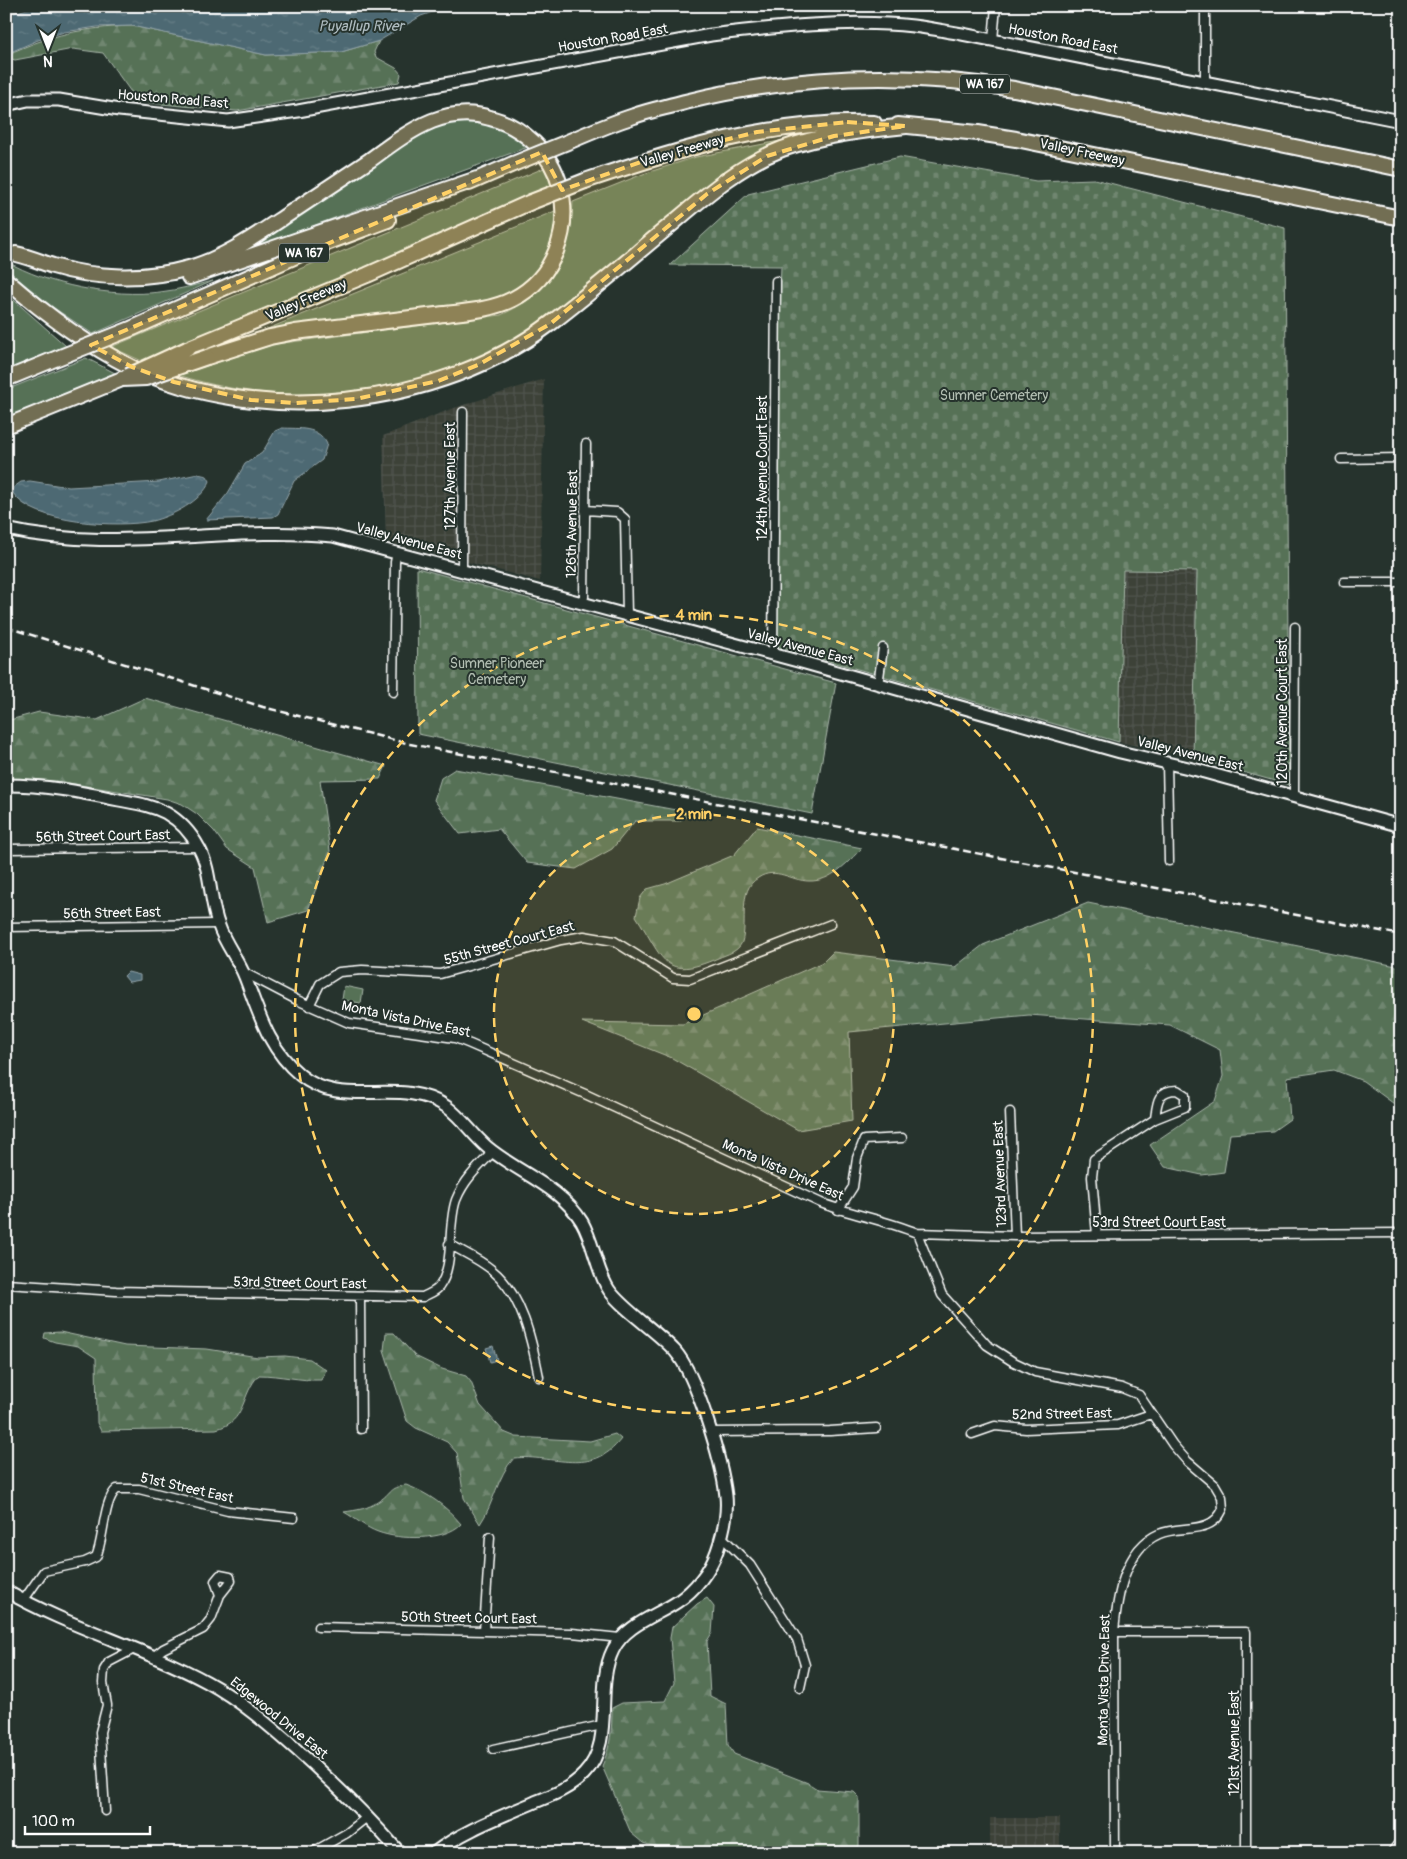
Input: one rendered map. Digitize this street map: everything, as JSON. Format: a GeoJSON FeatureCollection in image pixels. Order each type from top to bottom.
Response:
{"type":"FeatureCollection","features":[{"type":"Feature","properties":{"kind":"highway","name":"WA 167"},"geometry":{"type":"LineString","coordinates":[[6,379],[133,328],[321,245],[398,216],[513,164],[635,115],[760,86],[804,81],[900,78],[972,82],[1401,169]]}},
{"type":"Feature","properties":{"kind":"highway"},"geometry":{"type":"LineString","coordinates":[[11,251],[52,266],[104,275],[146,275],[188,269],[237,248],[392,144],[425,124],[445,117],[477,115],[503,122],[533,142],[550,162],[560,186],[564,216],[562,233],[556,252],[547,268],[525,292],[511,300],[479,310],[294,332],[270,337],[146,378],[122,378]]}},
{"type":"Feature","properties":{"kind":"highway","name":"Valley Freeway"},"geometry":{"type":"LineString","coordinates":[[6,426],[366,275],[531,202],[652,158],[718,140],[757,132],[847,122],[978,133],[1016,139],[1401,218]]}},
{"type":"Feature","properties":{"kind":"highway"},"geometry":{"type":"LineString","coordinates":[[6,280],[59,324],[95,347],[132,368],[191,387],[251,400],[296,402],[356,399],[397,392],[438,381],[478,365],[550,324],[707,194],[741,170],[767,156],[799,144],[834,136],[906,126]]}},
{"type":"Feature","properties":{"kind":"highway"},"geometry":{"type":"LineString","coordinates":[[11,251],[51,272],[81,280],[103,283],[161,282],[213,271],[477,180]]}},
{"type":"Feature","properties":{"kind":"highway"},"geometry":{"type":"LineString","coordinates":[[1294,196],[1401,226]]}},
{"type":"Feature","properties":{"kind":"street"},"geometry":{"type":"LineString","coordinates":[[993,40],[996,6]]}},
{"type":"Feature","properties":{"kind":"street"},"geometry":{"type":"LineString","coordinates":[[1204,82],[1205,6]]}},
{"type":"Feature","properties":{"kind":"street","name":"Houston Road East"},"geometry":{"type":"LineString","coordinates":[[6,105],[28,100],[59,100],[135,112],[231,120],[298,111],[750,30],[841,25],[897,25],[993,40],[1401,121]]}},
{"type":"Feature","properties":{"kind":"street","name":"124th Avenue Court East"},"geometry":{"type":"LineString","coordinates":[[773,655],[776,281]]}},
{"type":"Feature","properties":{"kind":"street","name":"127th Avenue East"},"geometry":{"type":"LineString","coordinates":[[462,570],[463,412]]}},
{"type":"Feature","properties":{"kind":"street","name":"126th Avenue East"},"geometry":{"type":"LineString","coordinates":[[579,603],[584,597],[586,444]]}},
{"type":"Feature","properties":{"kind":"street"},"geometry":{"type":"LineString","coordinates":[[1341,459],[1401,458]]}},
{"type":"Feature","properties":{"kind":"street"},"geometry":{"type":"LineString","coordinates":[[585,510],[617,512],[625,519],[627,615]]}},
{"type":"Feature","properties":{"kind":"street","name":"Valley Avenue East"},"geometry":{"type":"LineString","coordinates":[[6,529],[56,536],[103,539],[311,534],[333,536],[1401,826]]}},
{"type":"Feature","properties":{"kind":"street"},"geometry":{"type":"LineString","coordinates":[[393,692],[395,562],[397,553]]}},
{"type":"Feature","properties":{"kind":"street"},"geometry":{"type":"LineString","coordinates":[[1344,582],[1401,582]]}},
{"type":"Feature","properties":{"kind":"street","name":"120th Avenue Court East"},"geometry":{"type":"LineString","coordinates":[[1294,627],[1294,796]]}},
{"type":"Feature","properties":{"kind":"street"},"geometry":{"type":"LineString","coordinates":[[878,685],[883,648]]}},
{"type":"Feature","properties":{"kind":"street"},"geometry":{"type":"LineString","coordinates":[[1167,763],[1169,861]]}},
{"type":"Feature","properties":{"kind":"street"},"geometry":{"type":"LineString","coordinates":[[6,785],[58,787],[153,807],[177,820],[199,847],[208,874],[218,924],[243,972],[266,1034],[280,1054],[305,1079],[315,1085],[345,1093],[402,1092],[432,1099],[450,1109],[494,1151],[560,1196],[577,1215],[590,1237],[607,1286],[681,1358],[698,1395],[710,1432],[726,1498],[721,1536],[709,1568],[699,1583],[680,1600],[648,1618],[620,1638],[614,1647],[604,1679],[601,1740],[595,1758],[588,1769],[573,1784],[447,1843],[434,1853]]}},
{"type":"Feature","properties":{"kind":"street","name":"56th Street Court East"},"geometry":{"type":"LineString","coordinates":[[6,849],[199,847]]}},
{"type":"Feature","properties":{"kind":"street","name":"56th Street East"},"geometry":{"type":"LineString","coordinates":[[6,926],[218,924]]}},
{"type":"Feature","properties":{"kind":"street","name":"55th Street Court East"},"geometry":{"type":"LineString","coordinates":[[309,1006],[320,984],[339,972],[362,970],[440,974],[561,940],[584,936],[614,941],[667,975],[680,980],[690,979],[831,924]]}},
{"type":"Feature","properties":{"kind":"street","name":"Monta Vista Drive East"},"geometry":{"type":"LineString","coordinates":[[243,972],[309,1006],[349,1023],[455,1038],[585,1094],[759,1173],[804,1196],[838,1210],[898,1225],[917,1232],[942,1295],[987,1345],[1012,1362],[1035,1372],[1094,1382],[1134,1393],[1143,1400],[1151,1414],[1187,1461],[1215,1485],[1222,1497],[1223,1509],[1214,1521],[1204,1527],[1163,1532],[1141,1546],[1126,1574],[1118,1602],[1114,1632],[1115,1853]]}},
{"type":"Feature","properties":{"kind":"street"},"geometry":{"type":"LineString","coordinates":[[1097,1235],[1092,1177],[1094,1159],[1155,1119],[1185,1107],[1185,1095],[1177,1090],[1161,1094],[1158,1098],[1155,1119]]}},
{"type":"Feature","properties":{"kind":"street","name":"123rd Avenue East"},"geometry":{"type":"LineString","coordinates":[[1010,1112],[1015,1236]]}},
{"type":"Feature","properties":{"kind":"street"},"geometry":{"type":"LineString","coordinates":[[838,1210],[852,1187],[857,1158],[864,1140],[902,1138]]}},
{"type":"Feature","properties":{"kind":"street","name":"53rd Street Court East"},"geometry":{"type":"LineString","coordinates":[[6,1284],[116,1291],[414,1298],[433,1292],[440,1286],[444,1275],[449,1231],[457,1199],[472,1173],[494,1151]]}},
{"type":"Feature","properties":{"kind":"street","name":"53rd Street Court East"},"geometry":{"type":"LineString","coordinates":[[917,1232],[1015,1236],[1401,1233]]}},
{"type":"Feature","properties":{"kind":"street"},"geometry":{"type":"LineString","coordinates":[[449,1244],[494,1271],[510,1292],[530,1335],[539,1377]]}},
{"type":"Feature","properties":{"kind":"street"},"geometry":{"type":"LineString","coordinates":[[360,1297],[361,1429]]}},
{"type":"Feature","properties":{"kind":"street","name":"52nd Street East"},"geometry":{"type":"LineString","coordinates":[[972,1434],[995,1426],[1026,1429],[1118,1425],[1151,1414]]}},
{"type":"Feature","properties":{"kind":"street"},"geometry":{"type":"LineString","coordinates":[[710,1432],[830,1431],[876,1428]]}},
{"type":"Feature","properties":{"kind":"street","name":"51st Street East"},"geometry":{"type":"LineString","coordinates":[[23,1601],[44,1571],[85,1562],[96,1557],[109,1505],[117,1489],[139,1489],[236,1512],[294,1518]]}},
{"type":"Feature","properties":{"kind":"street"},"geometry":{"type":"LineString","coordinates":[[721,1536],[750,1565],[797,1639],[805,1665],[800,1688]]}},
{"type":"Feature","properties":{"kind":"street"},"geometry":{"type":"LineString","coordinates":[[484,1631],[490,1537]]}},
{"type":"Feature","properties":{"kind":"street","name":"Edgewood Drive East"},"geometry":{"type":"LineString","coordinates":[[6,1591],[23,1601],[208,1682],[240,1702],[329,1778],[400,1853]]}},
{"type":"Feature","properties":{"kind":"street"},"geometry":{"type":"LineString","coordinates":[[153,1657],[162,1649],[203,1629],[211,1619],[220,1595]]}},
{"type":"Feature","properties":{"kind":"street","name":"50th Street Court East"},"geometry":{"type":"LineString","coordinates":[[318,1627],[572,1633],[620,1638]]}},
{"type":"Feature","properties":{"kind":"street","name":"121st Avenue East"},"geometry":{"type":"LineString","coordinates":[[1114,1632],[1246,1632],[1246,1853]]}},
{"type":"Feature","properties":{"kind":"street"},"geometry":{"type":"LineString","coordinates":[[105,1811],[100,1732],[107,1705],[103,1683],[104,1670],[109,1662],[134,1649]]}},
{"type":"Feature","properties":{"kind":"street"},"geometry":{"type":"LineString","coordinates":[[493,1749],[602,1725]]}},
{"type":"Feature","properties":{"kind":"street"},"geometry":{"type":"LineString","coordinates":[[311,1853],[348,1833],[367,1817]]}},
{"type":"Feature","properties":{"kind":"street"},"geometry":{"type":"LineString","coordinates":[[1391,1853],[1401,1840]]}},
{"type":"Feature","properties":{"kind":"highlighted area"},"geometry":{"type":"Polygon","coordinates":[[[847,122],[906,126],[834,136],[767,156],[707,194],[550,324],[478,365],[438,381],[356,399],[296,403],[251,400],[174,382],[132,367],[91,345],[542,152],[562,190],[652,158],[757,132],[847,122]]]}},
{"type":"Feature","properties":{"kind":"shaded area"},"geometry":{"type":"Polygon","coordinates":[[[544,379],[540,581],[386,541],[383,436],[451,409],[544,379]]]}},
{"type":"Feature","properties":{"kind":"shaded area"},"geometry":{"type":"Polygon","coordinates":[[[1123,569],[1198,571],[1193,758],[1119,742],[1123,569]]]}},
{"type":"Feature","properties":{"kind":"shaded area"},"geometry":{"type":"Polygon","coordinates":[[[990,1818],[1060,1818],[1060,1853],[990,1853],[990,1818]]]}},
{"type":"Feature","properties":{"kind":"green space"},"geometry":{"type":"Polygon","coordinates":[[[132,26],[266,55],[341,52],[379,41],[374,52],[376,57],[396,68],[401,74],[399,82],[237,111],[150,103],[131,92],[103,53],[73,49],[15,60],[6,57],[6,55],[38,42],[68,33],[98,28],[132,26]]]}},
{"type":"Feature","properties":{"kind":"green space"},"geometry":{"type":"Polygon","coordinates":[[[463,120],[498,128],[528,147],[239,253],[311,208],[424,131],[444,123],[463,120]]]}},
{"type":"Feature","properties":{"kind":"green space"},"geometry":{"type":"Polygon","coordinates":[[[790,139],[735,168],[704,188],[667,217],[560,309],[518,338],[473,361],[426,378],[377,389],[327,394],[277,394],[227,387],[178,375],[275,344],[501,315],[519,306],[534,295],[556,271],[568,240],[573,202],[643,174],[696,157],[790,139]]]}},
{"type":"Feature","properties":{"kind":"green space","name":"Sumner Cemetery"},"geometry":{"type":"Polygon","coordinates":[[[900,157],[1036,181],[1094,179],[1285,228],[1289,785],[1193,758],[1197,571],[1123,570],[1119,742],[775,646],[775,433],[781,266],[670,265],[748,194],[900,157]]]}},
{"type":"Feature","properties":{"kind":"green space"},"geometry":{"type":"Polygon","coordinates":[[[544,168],[553,189],[142,361],[111,347],[544,168]]]}},
{"type":"Feature","properties":{"kind":"green space"},"geometry":{"type":"Polygon","coordinates":[[[555,211],[553,239],[542,263],[524,282],[500,297],[469,306],[356,317],[260,332],[555,211]]]}},
{"type":"Feature","properties":{"kind":"green space"},"geometry":{"type":"Polygon","coordinates":[[[6,261],[41,277],[60,283],[80,288],[121,293],[160,292],[213,281],[93,334],[51,306],[6,269],[6,261]]]}},
{"type":"Feature","properties":{"kind":"green space"},"geometry":{"type":"Polygon","coordinates":[[[6,293],[66,346],[6,371],[6,293]]]}},
{"type":"Feature","properties":{"kind":"green space"},"geometry":{"type":"Polygon","coordinates":[[[86,358],[115,373],[6,418],[6,390],[86,358]]]}},
{"type":"Feature","properties":{"kind":"green space","name":"Sumner Pioneer Cemetery"},"geometry":{"type":"Polygon","coordinates":[[[417,568],[836,683],[812,814],[418,734],[417,568]]]}},
{"type":"Feature","properties":{"kind":"green space"},"geometry":{"type":"Polygon","coordinates":[[[145,698],[386,766],[380,779],[320,780],[330,851],[308,910],[268,922],[255,867],[227,849],[214,831],[197,814],[182,804],[167,799],[56,781],[6,778],[6,721],[39,712],[97,720],[145,698]]]}},
{"type":"Feature","properties":{"kind":"green space"},"geometry":{"type":"Polygon","coordinates":[[[455,769],[692,813],[679,821],[635,821],[612,849],[576,869],[527,863],[499,829],[460,834],[434,800],[441,778],[455,769]]]}},
{"type":"Feature","properties":{"kind":"green space"},"geometry":{"type":"Polygon","coordinates":[[[757,827],[862,848],[832,875],[825,878],[809,881],[771,873],[758,878],[747,890],[744,907],[744,934],[738,948],[700,965],[686,968],[675,967],[667,962],[660,955],[636,916],[640,898],[647,889],[665,884],[734,855],[757,827]]]}},
{"type":"Feature","properties":{"kind":"green space"},"geometry":{"type":"Polygon","coordinates":[[[1088,903],[1401,967],[1401,1109],[1363,1081],[1334,1070],[1287,1077],[1290,1119],[1273,1131],[1230,1134],[1224,1172],[1202,1175],[1165,1167],[1150,1145],[1215,1101],[1223,1076],[1220,1050],[1170,1025],[1029,1015],[849,1032],[852,1121],[798,1130],[672,1058],[582,1022],[683,1024],[823,962],[833,952],[955,967],[983,945],[1088,903]]]}},
{"type":"Feature","properties":{"kind":"green space"},"geometry":{"type":"Polygon","coordinates":[[[344,986],[363,990],[361,1003],[342,1000],[344,986]]]}},
{"type":"Feature","properties":{"kind":"green space"},"geometry":{"type":"Polygon","coordinates":[[[60,1332],[125,1346],[207,1349],[258,1357],[285,1356],[310,1359],[326,1370],[321,1380],[259,1375],[238,1414],[226,1425],[216,1429],[101,1431],[97,1423],[96,1358],[78,1346],[44,1338],[45,1333],[60,1332]]]}},
{"type":"Feature","properties":{"kind":"green space"},"geometry":{"type":"Polygon","coordinates":[[[386,1333],[394,1333],[415,1356],[442,1369],[466,1376],[471,1382],[480,1405],[504,1432],[516,1437],[590,1441],[615,1434],[621,1439],[610,1451],[598,1458],[585,1461],[571,1462],[514,1458],[503,1473],[489,1508],[480,1524],[464,1498],[457,1453],[447,1442],[416,1428],[407,1421],[384,1350],[386,1333]]]}},
{"type":"Feature","properties":{"kind":"green space"},"geometry":{"type":"Polygon","coordinates":[[[406,1485],[436,1501],[461,1524],[454,1530],[444,1534],[398,1537],[374,1530],[344,1512],[371,1506],[393,1489],[406,1485]]]}},
{"type":"Feature","properties":{"kind":"green space"},"geometry":{"type":"Polygon","coordinates":[[[707,1598],[714,1607],[712,1633],[707,1641],[710,1696],[726,1704],[728,1745],[734,1754],[808,1783],[817,1789],[854,1792],[859,1797],[859,1846],[852,1853],[674,1853],[643,1843],[631,1833],[602,1766],[610,1737],[612,1708],[622,1703],[665,1701],[674,1683],[670,1638],[672,1627],[697,1604],[707,1598]]]}},
{"type":"Feature","properties":{"kind":"water","name":"Puyallup River"},"geometry":{"type":"Polygon","coordinates":[[[38,6],[450,6],[421,16],[379,41],[341,52],[266,55],[132,26],[97,27],[64,32],[38,40],[6,54],[6,15],[38,6]]]}},
{"type":"Feature","properties":{"kind":"water"},"geometry":{"type":"Polygon","coordinates":[[[282,428],[314,431],[327,444],[322,460],[294,481],[278,514],[273,517],[206,520],[228,493],[245,464],[262,453],[275,431],[282,428]]]}},
{"type":"Feature","properties":{"kind":"water"},"geometry":{"type":"Polygon","coordinates":[[[198,474],[207,476],[210,481],[193,501],[168,515],[152,521],[138,523],[99,523],[57,517],[38,511],[23,503],[13,493],[14,487],[21,482],[30,481],[69,487],[159,482],[198,474]]]}},
{"type":"Feature","properties":{"kind":"water"},"geometry":{"type":"Polygon","coordinates":[[[128,972],[140,975],[140,980],[129,982],[124,976],[128,972]]]}},
{"type":"Feature","properties":{"kind":"water"},"geometry":{"type":"Polygon","coordinates":[[[493,1346],[497,1360],[490,1362],[486,1348],[493,1346]]]}},
{"type":"Feature","properties":{"kind":"railway"},"geometry":{"type":"LineString","coordinates":[[6,627],[263,707],[410,744],[1401,935]]}}]}
